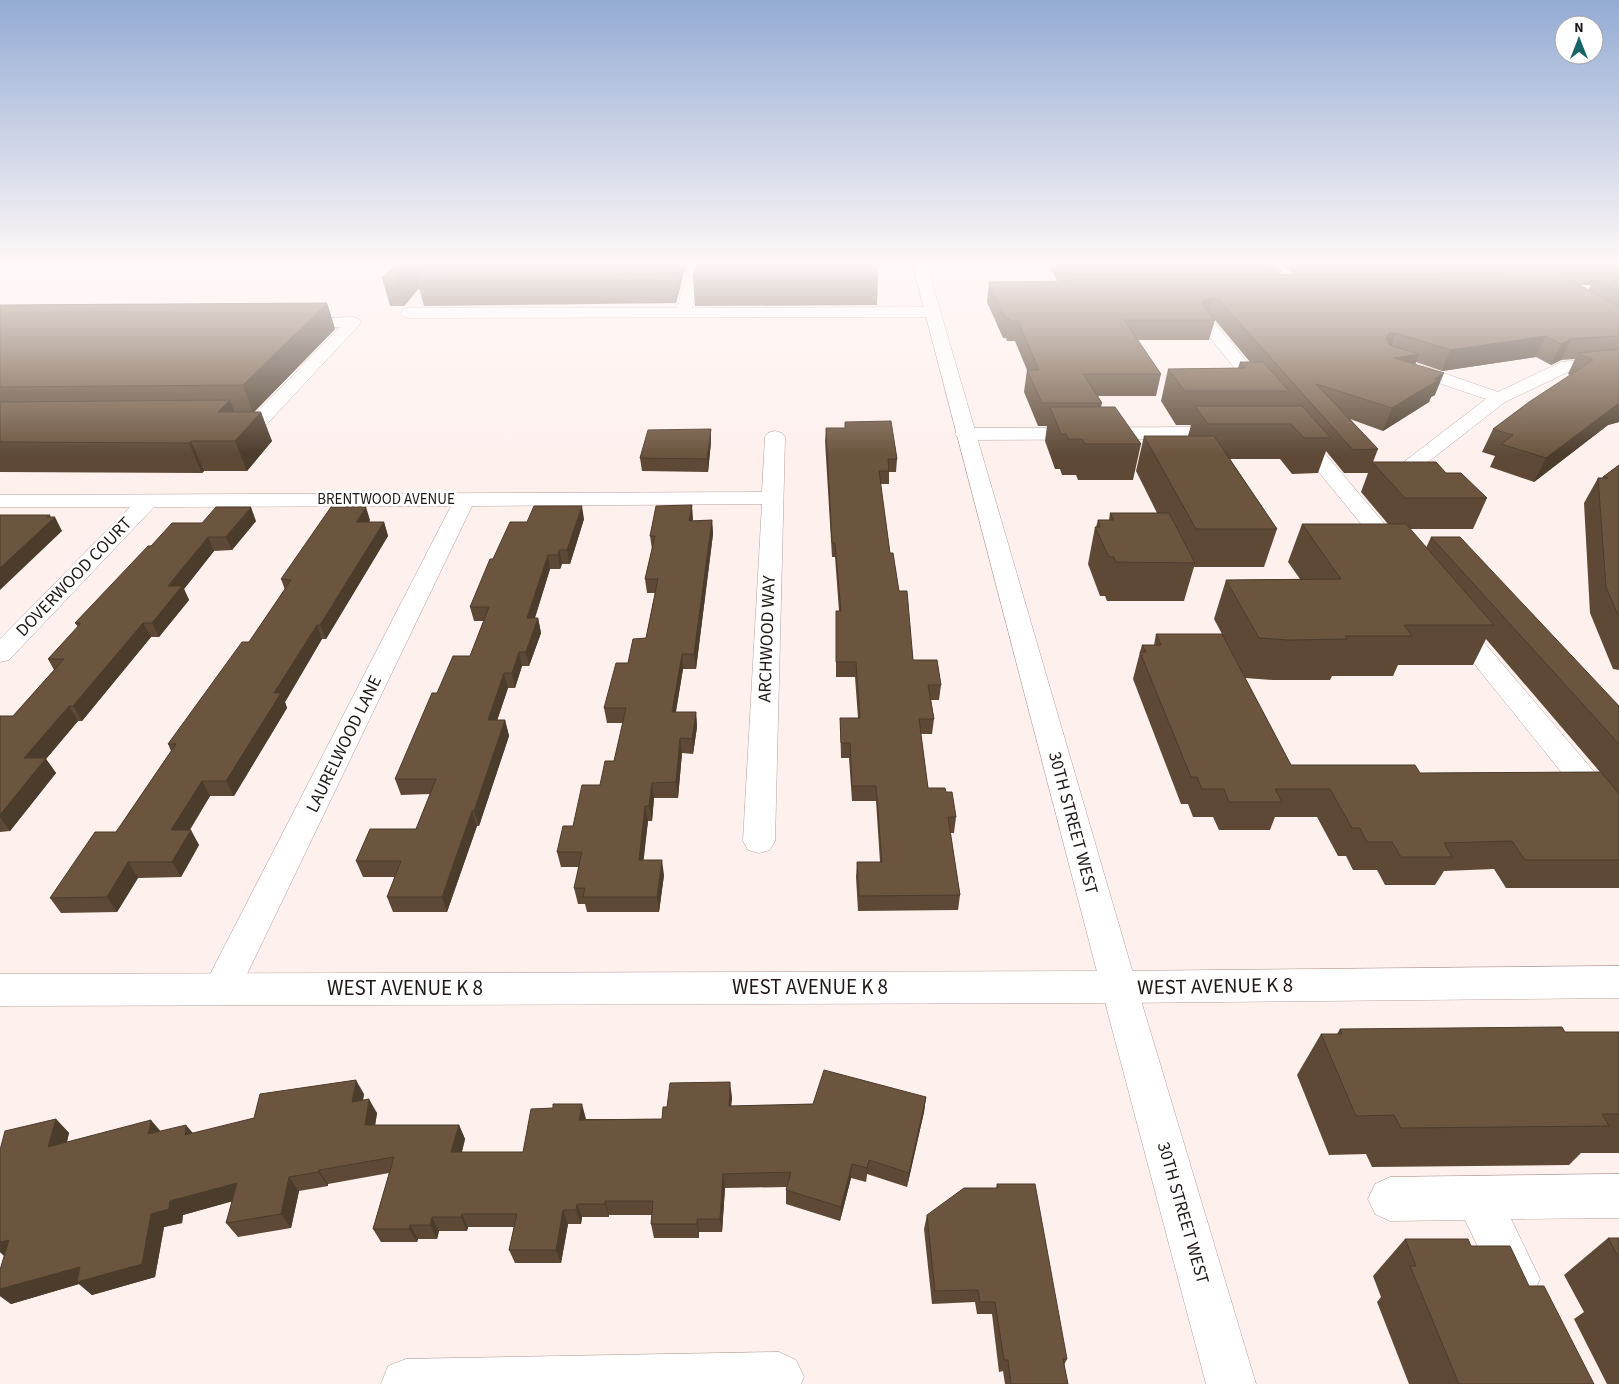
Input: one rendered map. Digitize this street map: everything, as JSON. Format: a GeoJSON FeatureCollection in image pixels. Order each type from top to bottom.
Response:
{"type":"FeatureCollection","features":[{"type":"Feature","properties":{"kind":"street"},"geometry":{"type":"LineString","coordinates":[[209,421],[259,421],[349,327]]}},
{"type":"Feature","properties":{"kind":"street","name":"30TH STREET WEST"},"geometry":{"type":"LineString","coordinates":[[935,327],[1231,1384]]}},
{"type":"Feature","properties":{"kind":"street"},"geometry":{"type":"LineString","coordinates":[[1209,327],[1273,403]]}},
{"type":"Feature","properties":{"kind":"street"},"geometry":{"type":"LineString","coordinates":[[1388,360],[1499,398]]}},
{"type":"Feature","properties":{"kind":"street"},"geometry":{"type":"LineString","coordinates":[[1412,465],[1499,398],[1566,366],[1619,362]]}},
{"type":"Feature","properties":{"kind":"street"},"geometry":{"type":"LineString","coordinates":[[1286,427],[1410,570]]}},
{"type":"Feature","properties":{"kind":"street"},"geometry":{"type":"LineString","coordinates":[[965,434],[1248,432]]}},
{"type":"Feature","properties":{"kind":"street","name":"ARCHWOOD WAY"},"geometry":{"type":"LineString","coordinates":[[759,841],[775,437]]}},
{"type":"Feature","properties":{"kind":"street","name":"LAURELWOOD LANE"},"geometry":{"type":"LineString","coordinates":[[222,988],[465,498]]}},
{"type":"Feature","properties":{"kind":"street","name":"BRENTWOOD AVENUE"},"geometry":{"type":"LineString","coordinates":[[0,501],[773,498]]}},
{"type":"Feature","properties":{"kind":"street","name":"DOVERWOOD COURT"},"geometry":{"type":"LineString","coordinates":[[0,654],[149,500]]}},
{"type":"Feature","properties":{"kind":"street"},"geometry":{"type":"LineString","coordinates":[[1442,608],[1619,822]]}},
{"type":"Feature","properties":{"kind":"street","name":"WEST AVENUE K 8"},"geometry":{"type":"LineString","coordinates":[[0,990],[1119,987],[1619,982]]}},
{"type":"Feature","properties":{"kind":"street"},"geometry":{"type":"LineString","coordinates":[[1390,1198],[1619,1196]]}},
{"type":"Feature","properties":{"kind":"street"},"geometry":{"type":"LineString","coordinates":[[1477,1198],[1534,1313]]}},
{"type":"Feature","properties":{"kind":"street"},"geometry":{"type":"LineString","coordinates":[[406,1384],[779,1377]]}},
{"type":"Feature","properties":{"kind":"building"},"geometry":{"type":"Polygon","coordinates":[[[0,327],[303,327],[243,385],[0,387],[0,327]]]}},
{"type":"Feature","properties":{"kind":"building"},"geometry":{"type":"Polygon","coordinates":[[[1020,327],[1129,327],[1161,374],[1083,374],[1102,403],[1042,403],[1027,370],[1039,370],[1020,327]]]}},
{"type":"Feature","properties":{"kind":"building"},"geometry":{"type":"Polygon","coordinates":[[[1243,327],[1619,327],[1619,336],[1571,339],[1561,344],[1546,336],[1450,350],[1396,333],[1389,333],[1386,338],[1389,345],[1419,354],[1394,358],[1444,373],[1434,379],[1438,380],[1392,408],[1316,384],[1378,449],[1353,450],[1243,327]]]}},
{"type":"Feature","properties":{"kind":"building"},"geometry":{"type":"Polygon","coordinates":[[[1619,349],[1619,403],[1546,458],[1501,444],[1513,435],[1493,429],[1529,402],[1593,360],[1578,353],[1619,349]]]}},
{"type":"Feature","properties":{"kind":"building"},"geometry":{"type":"Polygon","coordinates":[[[1240,362],[1263,362],[1289,391],[1185,391],[1168,369],[1245,368],[1240,362]]]}},
{"type":"Feature","properties":{"kind":"building"},"geometry":{"type":"Polygon","coordinates":[[[230,400],[218,412],[261,412],[235,441],[191,441],[189,443],[0,442],[0,402],[230,400]]]}},
{"type":"Feature","properties":{"kind":"building"},"geometry":{"type":"Polygon","coordinates":[[[1195,406],[1302,406],[1331,438],[1304,438],[1291,424],[1208,424],[1195,406]]]}},
{"type":"Feature","properties":{"kind":"building"},"geometry":{"type":"Polygon","coordinates":[[[1050,407],[1115,407],[1141,444],[1085,444],[1082,439],[1068,439],[1066,434],[1061,434],[1050,407]]]}},
{"type":"Feature","properties":{"kind":"building"},"geometry":{"type":"Polygon","coordinates":[[[891,421],[897,459],[888,459],[889,471],[879,471],[890,553],[893,553],[899,591],[907,591],[913,660],[937,660],[941,685],[928,685],[934,719],[919,719],[928,788],[945,788],[946,792],[952,792],[956,817],[948,817],[960,895],[859,896],[857,862],[882,862],[876,786],[852,786],[850,743],[841,743],[840,718],[860,718],[856,662],[836,662],[836,611],[841,611],[835,543],[832,543],[826,428],[845,428],[845,422],[891,421]]]}},
{"type":"Feature","properties":{"kind":"building"},"geometry":{"type":"Polygon","coordinates":[[[711,429],[707,459],[640,458],[648,430],[711,429]]]}},
{"type":"Feature","properties":{"kind":"building"},"geometry":{"type":"Polygon","coordinates":[[[1144,436],[1214,436],[1277,529],[1196,529],[1144,436]]]}},
{"type":"Feature","properties":{"kind":"building"},"geometry":{"type":"Polygon","coordinates":[[[1372,462],[1436,462],[1446,473],[1461,473],[1487,498],[1405,498],[1372,462]]]}},
{"type":"Feature","properties":{"kind":"building"},"geometry":{"type":"Polygon","coordinates":[[[1619,465],[1619,617],[1606,587],[1598,478],[1608,478],[1603,477],[1619,465]]]}},
{"type":"Feature","properties":{"kind":"building"},"geometry":{"type":"Polygon","coordinates":[[[692,505],[689,521],[712,520],[694,654],[682,654],[672,712],[696,712],[692,739],[680,738],[676,782],[652,783],[649,806],[645,806],[639,860],[662,860],[657,897],[583,897],[585,888],[574,888],[582,852],[557,852],[563,826],[573,826],[582,785],[600,785],[605,761],[614,761],[626,708],[604,708],[616,663],[628,663],[633,639],[646,638],[658,579],[645,579],[655,536],[650,536],[656,506],[692,505]]]}},
{"type":"Feature","properties":{"kind":"building"},"geometry":{"type":"Polygon","coordinates":[[[534,506],[582,506],[567,550],[559,550],[558,555],[548,555],[527,618],[538,618],[526,652],[519,652],[512,673],[504,673],[488,720],[505,720],[442,897],[387,897],[401,861],[356,861],[370,829],[416,829],[436,779],[395,779],[432,693],[437,693],[453,656],[470,656],[489,607],[470,607],[490,559],[493,559],[510,522],[527,522],[534,506]]]}},
{"type":"Feature","properties":{"kind":"building"},"geometry":{"type":"Polygon","coordinates":[[[216,507],[251,507],[226,537],[208,537],[168,586],[182,586],[152,623],[143,623],[73,706],[69,706],[24,758],[46,758],[0,815],[0,716],[13,716],[64,659],[48,659],[81,623],[75,623],[148,546],[151,546],[172,523],[202,523],[216,507]]]}},
{"type":"Feature","properties":{"kind":"building"},"geometry":{"type":"Polygon","coordinates":[[[331,507],[366,507],[356,522],[384,522],[320,625],[317,625],[274,693],[281,693],[226,781],[202,781],[171,830],[191,830],[172,862],[128,862],[107,897],[50,898],[95,832],[116,832],[176,744],[168,744],[242,642],[249,642],[291,580],[281,579],[331,507]]]}},
{"type":"Feature","properties":{"kind":"building"},"geometry":{"type":"Polygon","coordinates":[[[1110,513],[1169,513],[1195,563],[1116,562],[1114,557],[1109,557],[1095,527],[1100,527],[1098,520],[1114,520],[1110,513]]]}},
{"type":"Feature","properties":{"kind":"building"},"geometry":{"type":"Polygon","coordinates":[[[0,515],[50,515],[47,517],[55,517],[0,568],[0,515]]]}},
{"type":"Feature","properties":{"kind":"building"},"geometry":{"type":"Polygon","coordinates":[[[1302,524],[1406,524],[1494,625],[1404,625],[1412,636],[1345,636],[1347,639],[1289,640],[1259,638],[1226,580],[1341,579],[1302,524]]]}},
{"type":"Feature","properties":{"kind":"building"},"geometry":{"type":"Polygon","coordinates":[[[1431,537],[1460,537],[1619,706],[1619,744],[1431,537]]]}},
{"type":"Feature","properties":{"kind":"building"},"geometry":{"type":"Polygon","coordinates":[[[1156,634],[1222,634],[1291,765],[1415,765],[1420,773],[1601,772],[1619,794],[1619,860],[1525,860],[1512,841],[1444,843],[1452,857],[1401,857],[1392,842],[1367,842],[1360,828],[1352,828],[1330,789],[1275,789],[1282,802],[1229,802],[1224,789],[1202,789],[1197,777],[1191,777],[1140,652],[1146,652],[1142,645],[1161,645],[1156,634]]]}},
{"type":"Feature","properties":{"kind":"building"},"geometry":{"type":"Polygon","coordinates":[[[1562,1027],[1565,1032],[1619,1032],[1619,1114],[1602,1114],[1609,1126],[1401,1128],[1394,1115],[1356,1116],[1321,1034],[1342,1034],[1340,1029],[1562,1027]]]}},
{"type":"Feature","properties":{"kind":"building"},"geometry":{"type":"Polygon","coordinates":[[[824,1070],[926,1097],[909,1173],[869,1160],[867,1168],[852,1164],[841,1207],[786,1190],[791,1172],[723,1174],[720,1219],[697,1219],[697,1224],[651,1224],[653,1201],[605,1201],[605,1204],[577,1204],[576,1210],[563,1210],[556,1250],[509,1250],[517,1214],[462,1214],[461,1217],[432,1217],[430,1225],[410,1225],[409,1229],[373,1229],[394,1157],[289,1177],[281,1214],[226,1223],[237,1183],[170,1201],[169,1209],[151,1214],[142,1264],[77,1282],[80,1267],[0,1289],[0,1270],[9,1240],[0,1242],[0,1150],[5,1131],[56,1119],[48,1147],[151,1120],[148,1134],[186,1125],[185,1135],[254,1118],[260,1094],[356,1080],[352,1102],[369,1099],[365,1125],[459,1125],[451,1152],[523,1152],[531,1109],[553,1108],[553,1104],[582,1104],[579,1120],[662,1119],[663,1107],[667,1107],[670,1083],[730,1082],[729,1106],[813,1104],[824,1070]]]}},
{"type":"Feature","properties":{"kind":"building"},"geometry":{"type":"Polygon","coordinates":[[[997,1184],[1035,1184],[1067,1359],[1063,1359],[1068,1384],[1011,1384],[1008,1360],[1004,1360],[995,1302],[980,1302],[978,1290],[935,1291],[927,1215],[964,1188],[998,1188],[997,1184]]]}},
{"type":"Feature","properties":{"kind":"building"},"geometry":{"type":"Polygon","coordinates":[[[1608,1238],[1619,1238],[1619,1258],[1608,1238]]]}},
{"type":"Feature","properties":{"kind":"building"},"geometry":{"type":"Polygon","coordinates":[[[1405,1239],[1468,1239],[1471,1246],[1510,1246],[1529,1286],[1544,1286],[1594,1384],[1459,1384],[1410,1266],[1416,1266],[1405,1239]]]}}]}
